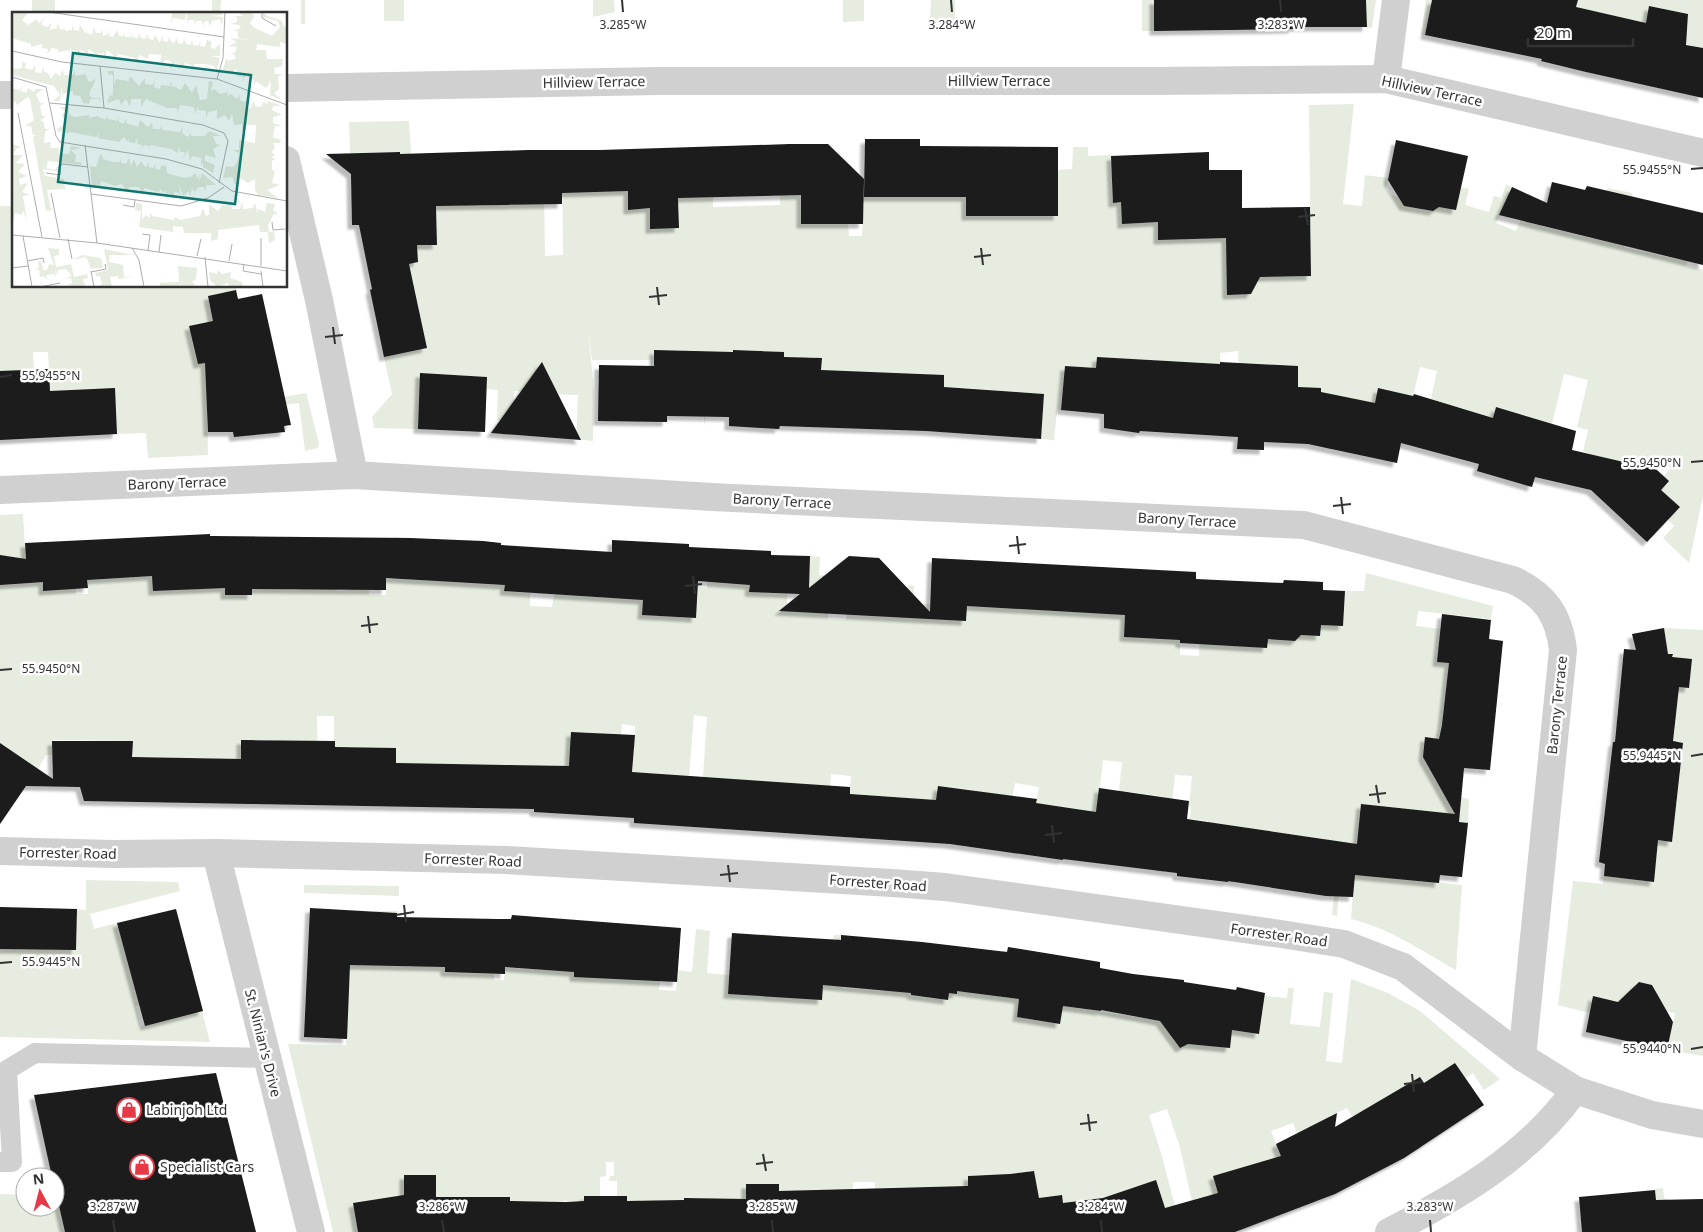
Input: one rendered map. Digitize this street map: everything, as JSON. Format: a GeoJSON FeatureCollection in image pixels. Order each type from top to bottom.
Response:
{"type":"FeatureCollection","features":[{"type":"Feature","properties":{"kind":"street"},"geometry":{"type":"LineString","coordinates":[[1386,79],[1396,0]]}},
{"type":"Feature","properties":{"kind":"street","name":"Hillview Terrace"},"geometry":{"type":"LineString","coordinates":[[288,88],[660,81],[1386,79],[1703,153]]}},
{"type":"Feature","properties":{"kind":"street"},"geometry":{"type":"LineString","coordinates":[[288,168],[319,300],[354,475]]}},
{"type":"Feature","properties":{"kind":"street","name":"Barony Terrace"},"geometry":{"type":"LineString","coordinates":[[0,490],[354,475],[712,497],[1304,525],[1514,580],[1539,596],[1551,611],[1561,635],[1563,650],[1522,1057]]}},
{"type":"Feature","properties":{"kind":"street","name":"Forrester Road"},"geometry":{"type":"LineString","coordinates":[[0,851],[113,854],[216,853],[506,860],[919,885],[984,892],[1344,944],[1403,968],[1522,1057],[1575,1090],[1652,1115],[1703,1124]]}},
{"type":"Feature","properties":{"kind":"street","name":"St. Ninian's Drive"},"geometry":{"type":"LineString","coordinates":[[216,853],[311,1232]]}},
{"type":"Feature","properties":{"kind":"street"},"geometry":{"type":"LineString","coordinates":[[1389,1232],[1469,1187],[1525,1147],[1561,1110],[1575,1090]]}},
{"type":"Feature","properties":{"kind":"lane"},"geometry":{"type":"LineString","coordinates":[[0,1162],[12,1162],[7,1070],[35,1053],[267,1058]]}},
{"type":"Feature","properties":{"kind":"shaded area"},"geometry":{"type":"Polygon","coordinates":[[[32,0],[55,0],[55,12],[32,12],[32,0]]]}},
{"type":"Feature","properties":{"kind":"shaded area"},"geometry":{"type":"Polygon","coordinates":[[[212,0],[221,0],[220,12],[212,12],[212,0]]]}},
{"type":"Feature","properties":{"kind":"shaded area"},"geometry":{"type":"Polygon","coordinates":[[[301,0],[305,0],[305,24],[301,24],[301,0]]]}},
{"type":"Feature","properties":{"kind":"shaded area"},"geometry":{"type":"Polygon","coordinates":[[[384,0],[404,0],[404,21],[384,21],[384,0]]]}},
{"type":"Feature","properties":{"kind":"shaded area"},"geometry":{"type":"Polygon","coordinates":[[[593,0],[614,0],[615,12],[593,17],[593,0]]]}},
{"type":"Feature","properties":{"kind":"shaded area"},"geometry":{"type":"Polygon","coordinates":[[[843,0],[864,0],[864,21],[843,22],[843,0]]]}},
{"type":"Feature","properties":{"kind":"shaded area"},"geometry":{"type":"Polygon","coordinates":[[[931,0],[955,0],[955,23],[930,22],[931,0]]]}},
{"type":"Feature","properties":{"kind":"shaded area"},"geometry":{"type":"Polygon","coordinates":[[[1142,0],[1154,0],[1154,31],[1142,31],[1142,0]]]}},
{"type":"Feature","properties":{"kind":"shaded area"},"geometry":{"type":"Polygon","coordinates":[[[1366,0],[1376,0],[1372,28],[1367,27],[1366,0]]]}},
{"type":"Feature","properties":{"kind":"shaded area"},"geometry":{"type":"Polygon","coordinates":[[[1426,0],[1432,0],[1425,35],[1421,35],[1426,0]]]}},
{"type":"Feature","properties":{"kind":"shaded area"},"geometry":{"type":"Polygon","coordinates":[[[1578,0],[1703,0],[1703,48],[1686,44],[1688,14],[1649,6],[1638,83],[1642,22],[1606,14],[1573,20],[1578,0]]]}},
{"type":"Feature","properties":{"kind":"shaded area"},"geometry":{"type":"Polygon","coordinates":[[[1354,104],[1343,204],[1362,206],[1365,175],[1388,178],[1386,189],[1391,195],[1399,197],[1404,206],[1432,211],[1461,187],[1469,189],[1465,205],[1489,212],[1494,196],[1501,198],[1506,185],[1512,187],[1496,223],[1516,231],[1531,196],[1547,203],[1541,226],[1594,239],[1608,188],[1632,193],[1632,196],[1635,197],[1624,247],[1680,260],[1691,210],[1699,212],[1686,266],[1703,270],[1703,496],[1689,563],[1663,538],[1674,526],[1668,520],[1680,507],[1661,490],[1664,476],[1671,468],[1659,458],[1652,465],[1646,460],[1614,495],[1609,459],[1583,452],[1588,430],[1577,427],[1588,380],[1564,374],[1545,453],[1523,428],[1527,416],[1496,407],[1493,418],[1458,407],[1444,455],[1430,450],[1439,402],[1431,399],[1437,371],[1420,367],[1413,396],[1379,388],[1375,403],[1344,397],[1333,449],[1324,448],[1325,438],[1298,387],[1297,366],[1272,364],[1239,376],[1238,351],[1220,353],[1221,377],[1201,363],[1097,357],[1096,368],[1065,366],[1061,410],[1057,410],[1054,440],[1041,439],[1044,394],[966,388],[820,383],[821,358],[807,357],[807,363],[758,351],[734,350],[733,358],[708,358],[705,427],[705,367],[698,366],[698,351],[654,350],[651,402],[651,360],[592,360],[588,327],[594,391],[593,441],[576,439],[578,395],[550,394],[550,378],[547,372],[535,372],[529,392],[514,391],[512,435],[503,435],[503,420],[497,420],[498,390],[487,389],[487,377],[448,375],[420,386],[418,429],[374,428],[372,417],[392,394],[384,357],[427,348],[413,281],[405,265],[418,262],[415,213],[437,245],[436,195],[477,195],[477,206],[499,205],[544,193],[545,256],[563,255],[562,151],[579,150],[580,185],[588,192],[628,191],[629,209],[650,208],[651,229],[679,228],[678,190],[712,147],[713,207],[780,205],[780,174],[800,164],[801,224],[848,224],[849,236],[862,236],[864,197],[950,197],[967,187],[966,215],[990,216],[1058,170],[1072,169],[1073,147],[1088,147],[1088,156],[1111,155],[1113,202],[1121,202],[1122,224],[1158,222],[1159,240],[1185,239],[1182,153],[1193,152],[1193,183],[1209,170],[1218,170],[1218,203],[1226,203],[1232,295],[1251,294],[1255,286],[1256,273],[1285,277],[1311,276],[1309,105],[1354,104]]]}},
{"type":"Feature","properties":{"kind":"shaded area"},"geometry":{"type":"Polygon","coordinates":[[[409,121],[415,212],[402,212],[400,152],[350,153],[349,122],[409,121]]]}},
{"type":"Feature","properties":{"kind":"shaded area"},"geometry":{"type":"Polygon","coordinates":[[[0,206],[12,206],[12,288],[236,288],[236,290],[208,296],[213,321],[189,326],[198,364],[222,359],[262,401],[306,393],[319,443],[318,448],[305,451],[299,403],[231,410],[207,410],[208,455],[148,458],[146,433],[117,434],[50,391],[48,352],[33,352],[34,370],[0,393],[0,206]]]}},
{"type":"Feature","properties":{"kind":"shaded area"},"geometry":{"type":"Polygon","coordinates":[[[23,514],[27,582],[43,582],[43,591],[70,589],[76,580],[76,594],[88,594],[87,580],[152,576],[154,591],[185,590],[225,560],[225,595],[252,595],[252,579],[272,589],[297,590],[298,565],[337,583],[337,591],[352,590],[352,579],[369,580],[369,595],[386,595],[386,580],[392,579],[393,537],[406,538],[404,579],[499,585],[501,545],[507,546],[505,591],[530,593],[530,606],[552,607],[554,594],[571,595],[582,550],[580,596],[609,598],[610,583],[644,585],[642,615],[695,618],[697,587],[707,588],[709,548],[740,549],[738,584],[750,585],[750,592],[787,594],[787,611],[807,612],[810,556],[820,557],[819,575],[831,576],[828,619],[846,620],[847,604],[906,617],[908,585],[914,586],[913,603],[930,604],[929,618],[966,621],[967,606],[1097,613],[1100,567],[1107,567],[1105,596],[1126,598],[1124,637],[1180,640],[1180,655],[1199,656],[1201,613],[1207,644],[1267,648],[1268,622],[1286,641],[1295,641],[1301,635],[1320,636],[1321,625],[1343,626],[1345,591],[1364,591],[1366,573],[1493,606],[1491,619],[1418,611],[1416,626],[1441,629],[1438,662],[1449,663],[1446,692],[1486,696],[1473,728],[1441,725],[1439,739],[1425,737],[1442,771],[1464,774],[1461,797],[1469,799],[1468,823],[1361,805],[1357,841],[1416,880],[1462,885],[1456,970],[1392,934],[1351,919],[1355,872],[1341,870],[1337,916],[1332,915],[1334,896],[1317,894],[1325,839],[1241,827],[1233,883],[1228,882],[1234,837],[1207,834],[1208,821],[1190,819],[1191,807],[1189,806],[1192,776],[1175,775],[1164,872],[1155,871],[1166,797],[1130,792],[1127,810],[1117,809],[1122,762],[1103,760],[1096,822],[1078,809],[1036,803],[1039,787],[1015,783],[1012,800],[972,790],[938,786],[936,800],[850,794],[851,776],[831,774],[829,802],[753,781],[703,777],[707,717],[694,715],[689,776],[632,772],[635,726],[622,724],[618,776],[600,775],[602,733],[571,732],[569,773],[521,765],[396,765],[396,748],[348,747],[334,769],[334,716],[317,716],[318,761],[275,740],[241,740],[241,763],[224,759],[146,757],[132,760],[132,741],[53,740],[52,755],[46,755],[38,769],[0,743],[0,515],[23,514]]]}},
{"type":"Feature","properties":{"kind":"shaded area"},"geometry":{"type":"Polygon","coordinates":[[[1664,628],[1703,630],[1703,1056],[1667,1050],[1675,1013],[1654,1009],[1657,994],[1652,985],[1639,982],[1631,989],[1628,1004],[1594,996],[1590,1013],[1558,1005],[1573,881],[1603,884],[1604,876],[1653,882],[1658,840],[1672,842],[1683,743],[1630,736],[1631,727],[1616,725],[1617,716],[1665,721],[1669,686],[1689,688],[1692,659],[1672,657],[1672,654],[1668,654],[1664,628]]]}},
{"type":"Feature","properties":{"kind":"shaded area"},"geometry":{"type":"Polygon","coordinates":[[[86,880],[178,882],[180,891],[90,914],[94,929],[117,923],[156,1000],[136,1006],[141,1027],[202,1011],[210,1042],[0,1037],[0,949],[76,950],[77,909],[86,910],[86,880]]]}},
{"type":"Feature","properties":{"kind":"shaded area"},"geometry":{"type":"Polygon","coordinates":[[[304,885],[399,886],[399,896],[304,893],[304,885]]]}},
{"type":"Feature","properties":{"kind":"shaded area"},"geometry":{"type":"Polygon","coordinates":[[[374,911],[398,911],[397,966],[412,967],[413,958],[445,959],[445,973],[494,974],[494,980],[504,980],[505,968],[568,971],[573,919],[578,921],[645,925],[641,967],[661,969],[659,990],[676,991],[678,970],[692,972],[696,929],[710,931],[707,973],[729,975],[728,994],[759,977],[761,934],[773,935],[771,977],[822,999],[826,939],[833,939],[834,935],[841,935],[837,981],[843,982],[843,988],[882,991],[882,985],[888,985],[892,939],[911,941],[906,987],[912,989],[911,996],[948,1000],[949,993],[957,993],[962,947],[973,949],[995,996],[1019,999],[1017,1017],[1060,1024],[1063,1006],[1176,1023],[1189,1043],[1229,1048],[1232,1030],[1259,1034],[1265,996],[1287,998],[1288,988],[1294,988],[1290,1024],[1320,1027],[1324,992],[1333,993],[1326,1061],[1342,1063],[1351,979],[1388,993],[1420,1011],[1500,1079],[1484,1090],[1473,1073],[1465,1078],[1455,1063],[1424,1083],[1420,1078],[1408,1125],[1421,1148],[1412,1153],[1389,1108],[1358,1125],[1347,1108],[1330,1116],[1340,1134],[1310,1166],[1293,1123],[1271,1131],[1285,1166],[1260,1175],[1276,1217],[1266,1221],[1250,1165],[1213,1176],[1218,1193],[1195,1199],[1196,1219],[1180,1147],[1167,1109],[1149,1115],[1182,1232],[1097,1211],[1095,1199],[1075,1201],[1063,1206],[1062,1195],[1052,1196],[1054,1207],[1039,1199],[1034,1171],[1020,1173],[1026,1215],[981,1175],[968,1176],[968,1207],[928,1187],[875,1188],[875,1182],[853,1182],[853,1190],[779,1201],[779,1184],[746,1184],[747,1212],[702,1198],[684,1198],[683,1232],[627,1201],[627,1196],[617,1196],[617,1181],[609,1181],[610,1176],[614,1176],[614,1162],[606,1162],[606,1176],[600,1177],[600,1196],[585,1196],[584,1201],[510,1201],[510,1197],[436,1197],[435,1175],[404,1175],[404,1222],[353,1203],[358,1232],[333,1232],[288,1044],[346,1045],[351,947],[373,948],[374,911]]]}},
{"type":"Feature","properties":{"kind":"shaded area"},"geometry":{"type":"Polygon","coordinates":[[[1663,1188],[1664,1198],[1671,1200],[1672,1232],[1659,1232],[1655,1189],[1663,1188]]]}},
{"type":"Feature","properties":{"kind":"shaded area"},"geometry":{"type":"Polygon","coordinates":[[[0,1194],[15,1195],[15,1217],[62,1217],[65,1232],[0,1232],[0,1194]]]}},
{"type":"Feature","properties":{"kind":"building"},"geometry":{"type":"Polygon","coordinates":[[[1154,0],[1366,0],[1367,27],[1154,31],[1154,0]]]}},
{"type":"Feature","properties":{"kind":"building"},"geometry":{"type":"Polygon","coordinates":[[[1432,0],[1578,0],[1576,7],[1646,23],[1649,6],[1688,14],[1686,45],[1703,48],[1703,98],[1586,72],[1541,61],[1542,59],[1425,35],[1432,0]]]}},
{"type":"Feature","properties":{"kind":"building"},"geometry":{"type":"Polygon","coordinates":[[[865,139],[920,139],[920,146],[1058,147],[1058,216],[966,216],[966,197],[864,197],[865,139]]]}},
{"type":"Feature","properties":{"kind":"building"},"geometry":{"type":"Polygon","coordinates":[[[1396,140],[1468,156],[1456,210],[1439,207],[1433,211],[1404,206],[1388,180],[1396,140]]]}},
{"type":"Feature","properties":{"kind":"building"},"geometry":{"type":"Polygon","coordinates":[[[828,144],[864,179],[863,224],[801,224],[801,195],[678,198],[679,228],[650,229],[650,208],[628,210],[628,191],[562,193],[562,204],[436,206],[437,245],[417,245],[418,262],[409,264],[427,348],[384,357],[359,225],[352,225],[351,174],[326,154],[600,150],[828,144]]]}},
{"type":"Feature","properties":{"kind":"building"},"geometry":{"type":"Polygon","coordinates":[[[1209,152],[1209,170],[1242,170],[1242,208],[1310,207],[1311,276],[1260,277],[1251,294],[1227,295],[1226,238],[1158,240],[1158,222],[1122,224],[1121,202],[1113,203],[1111,156],[1209,152]]]}},
{"type":"Feature","properties":{"kind":"building"},"geometry":{"type":"Polygon","coordinates":[[[1552,182],[1585,190],[1587,186],[1703,213],[1703,265],[1499,215],[1512,187],[1547,203],[1552,182]]]}},
{"type":"Feature","properties":{"kind":"building"},"geometry":{"type":"Polygon","coordinates":[[[236,290],[238,299],[262,294],[291,425],[284,426],[285,432],[234,437],[233,432],[208,432],[205,363],[198,364],[189,326],[213,321],[208,296],[236,290]]]}},
{"type":"Feature","properties":{"kind":"building"},"geometry":{"type":"Polygon","coordinates":[[[654,350],[784,352],[784,357],[822,358],[821,370],[944,375],[944,387],[1044,394],[1041,439],[926,431],[780,426],[779,429],[729,426],[729,417],[667,416],[667,422],[598,421],[599,365],[654,366],[654,350]]]}},
{"type":"Feature","properties":{"kind":"building"},"geometry":{"type":"Polygon","coordinates":[[[1097,357],[1298,366],[1298,387],[1321,388],[1321,392],[1375,403],[1378,388],[1413,396],[1414,394],[1493,418],[1496,407],[1576,431],[1572,450],[1641,466],[1646,460],[1669,481],[1661,490],[1680,507],[1647,542],[1591,490],[1535,477],[1532,487],[1477,471],[1479,464],[1401,443],[1397,463],[1308,444],[1264,442],[1264,450],[1237,449],[1238,437],[1140,431],[1139,433],[1104,428],[1104,414],[1061,410],[1065,366],[1096,368],[1097,357]]]}},
{"type":"Feature","properties":{"kind":"building"},"geometry":{"type":"Polygon","coordinates":[[[542,362],[581,440],[491,433],[542,362]]]}},
{"type":"Feature","properties":{"kind":"building"},"geometry":{"type":"Polygon","coordinates":[[[49,369],[50,391],[115,388],[117,434],[0,440],[0,371],[49,369]]]}},
{"type":"Feature","properties":{"kind":"building"},"geometry":{"type":"Polygon","coordinates":[[[420,373],[487,377],[485,432],[418,429],[420,373]]]}},
{"type":"Feature","properties":{"kind":"building"},"geometry":{"type":"Polygon","coordinates":[[[210,534],[210,536],[410,538],[483,541],[501,543],[501,545],[612,552],[612,540],[689,544],[689,547],[771,551],[771,555],[810,556],[809,588],[849,556],[879,558],[930,612],[932,558],[1196,572],[1196,579],[1283,583],[1284,580],[1323,582],[1323,590],[1345,591],[1343,626],[1321,625],[1320,636],[1301,635],[1295,641],[1268,639],[1267,648],[1180,643],[1180,640],[1124,637],[1125,615],[967,606],[966,621],[779,611],[800,594],[749,592],[750,585],[698,581],[696,618],[642,615],[643,600],[504,591],[505,585],[386,578],[386,590],[252,589],[252,595],[225,595],[225,588],[153,591],[152,576],[87,580],[88,588],[43,591],[43,582],[0,585],[0,555],[26,559],[25,543],[210,534]]]}},
{"type":"Feature","properties":{"kind":"building"},"geometry":{"type":"Polygon","coordinates":[[[1442,614],[1491,620],[1489,639],[1503,641],[1490,770],[1464,768],[1459,822],[1468,823],[1462,877],[1440,875],[1439,883],[1355,875],[1353,897],[1326,896],[1228,881],[1177,876],[1177,873],[1063,860],[950,844],[634,823],[634,818],[534,812],[534,809],[84,801],[80,787],[26,786],[0,824],[0,743],[53,779],[52,741],[133,741],[132,757],[241,759],[241,740],[335,741],[335,747],[396,748],[396,763],[569,766],[571,732],[635,735],[632,772],[850,787],[850,794],[936,800],[938,786],[1037,799],[1036,803],[1096,812],[1099,788],[1189,801],[1187,819],[1357,844],[1361,804],[1455,814],[1423,757],[1425,737],[1439,739],[1442,725],[1449,663],[1437,662],[1442,614]]]}},
{"type":"Feature","properties":{"kind":"building"},"geometry":{"type":"Polygon","coordinates":[[[1664,628],[1668,654],[1673,654],[1672,657],[1692,659],[1689,688],[1679,687],[1673,741],[1683,743],[1672,842],[1658,840],[1654,882],[1604,876],[1605,864],[1599,862],[1613,742],[1615,742],[1624,649],[1636,650],[1632,634],[1664,628]]]}},
{"type":"Feature","properties":{"kind":"building"},"geometry":{"type":"Polygon","coordinates":[[[0,907],[77,909],[76,950],[0,949],[0,907]]]}},
{"type":"Feature","properties":{"kind":"building"},"geometry":{"type":"Polygon","coordinates":[[[310,908],[397,913],[397,917],[511,919],[512,915],[681,928],[677,982],[574,977],[574,972],[505,967],[505,974],[445,972],[445,967],[350,965],[347,1039],[304,1037],[310,908]]]}},
{"type":"Feature","properties":{"kind":"building"},"geometry":{"type":"Polygon","coordinates":[[[176,909],[203,1011],[145,1026],[117,923],[176,909]]]}},
{"type":"Feature","properties":{"kind":"building"},"geometry":{"type":"Polygon","coordinates":[[[732,933],[841,940],[841,935],[1007,952],[1008,947],[1100,962],[1100,968],[1133,974],[1184,980],[1184,982],[1236,990],[1237,987],[1265,993],[1259,1034],[1232,1030],[1230,1048],[1188,1044],[1180,1048],[1160,1021],[1101,1010],[1063,1006],[1060,1024],[1017,1017],[1019,999],[957,991],[957,994],[949,993],[948,1000],[911,995],[911,993],[823,985],[822,1000],[728,994],[732,933]]]}},
{"type":"Feature","properties":{"kind":"building"},"geometry":{"type":"Polygon","coordinates":[[[1639,982],[1652,985],[1673,1022],[1667,1050],[1586,1032],[1593,996],[1618,1002],[1639,982]]]}},
{"type":"Feature","properties":{"kind":"building"},"geometry":{"type":"Polygon","coordinates":[[[1455,1063],[1484,1105],[1404,1158],[1335,1194],[1235,1232],[358,1232],[353,1203],[404,1195],[404,1175],[436,1175],[436,1197],[510,1197],[510,1201],[566,1202],[584,1201],[584,1196],[627,1196],[627,1201],[684,1200],[684,1198],[746,1199],[746,1184],[779,1184],[779,1191],[968,1186],[968,1176],[1034,1171],[1039,1198],[1062,1195],[1063,1203],[1103,1198],[1156,1180],[1165,1208],[1218,1193],[1213,1176],[1281,1156],[1276,1144],[1337,1113],[1335,1127],[1420,1077],[1424,1083],[1455,1063]]]}},
{"type":"Feature","properties":{"kind":"building"},"geometry":{"type":"Polygon","coordinates":[[[216,1073],[256,1232],[65,1232],[62,1217],[65,1217],[65,1167],[50,1167],[34,1095],[216,1073]]]}},
{"type":"Feature","properties":{"kind":"building"},"geometry":{"type":"Polygon","coordinates":[[[1655,1190],[1656,1200],[1703,1199],[1703,1232],[1582,1232],[1579,1197],[1655,1190]]]}},
{"type":"Feature","properties":{"kind":"place","name":"Labinjoh Ltd"},"geometry":{"type":"Point","coordinates":[129,1110]}},
{"type":"Feature","properties":{"kind":"place","name":"Specialist Cars"},"geometry":{"type":"Point","coordinates":[142,1167]}}]}
